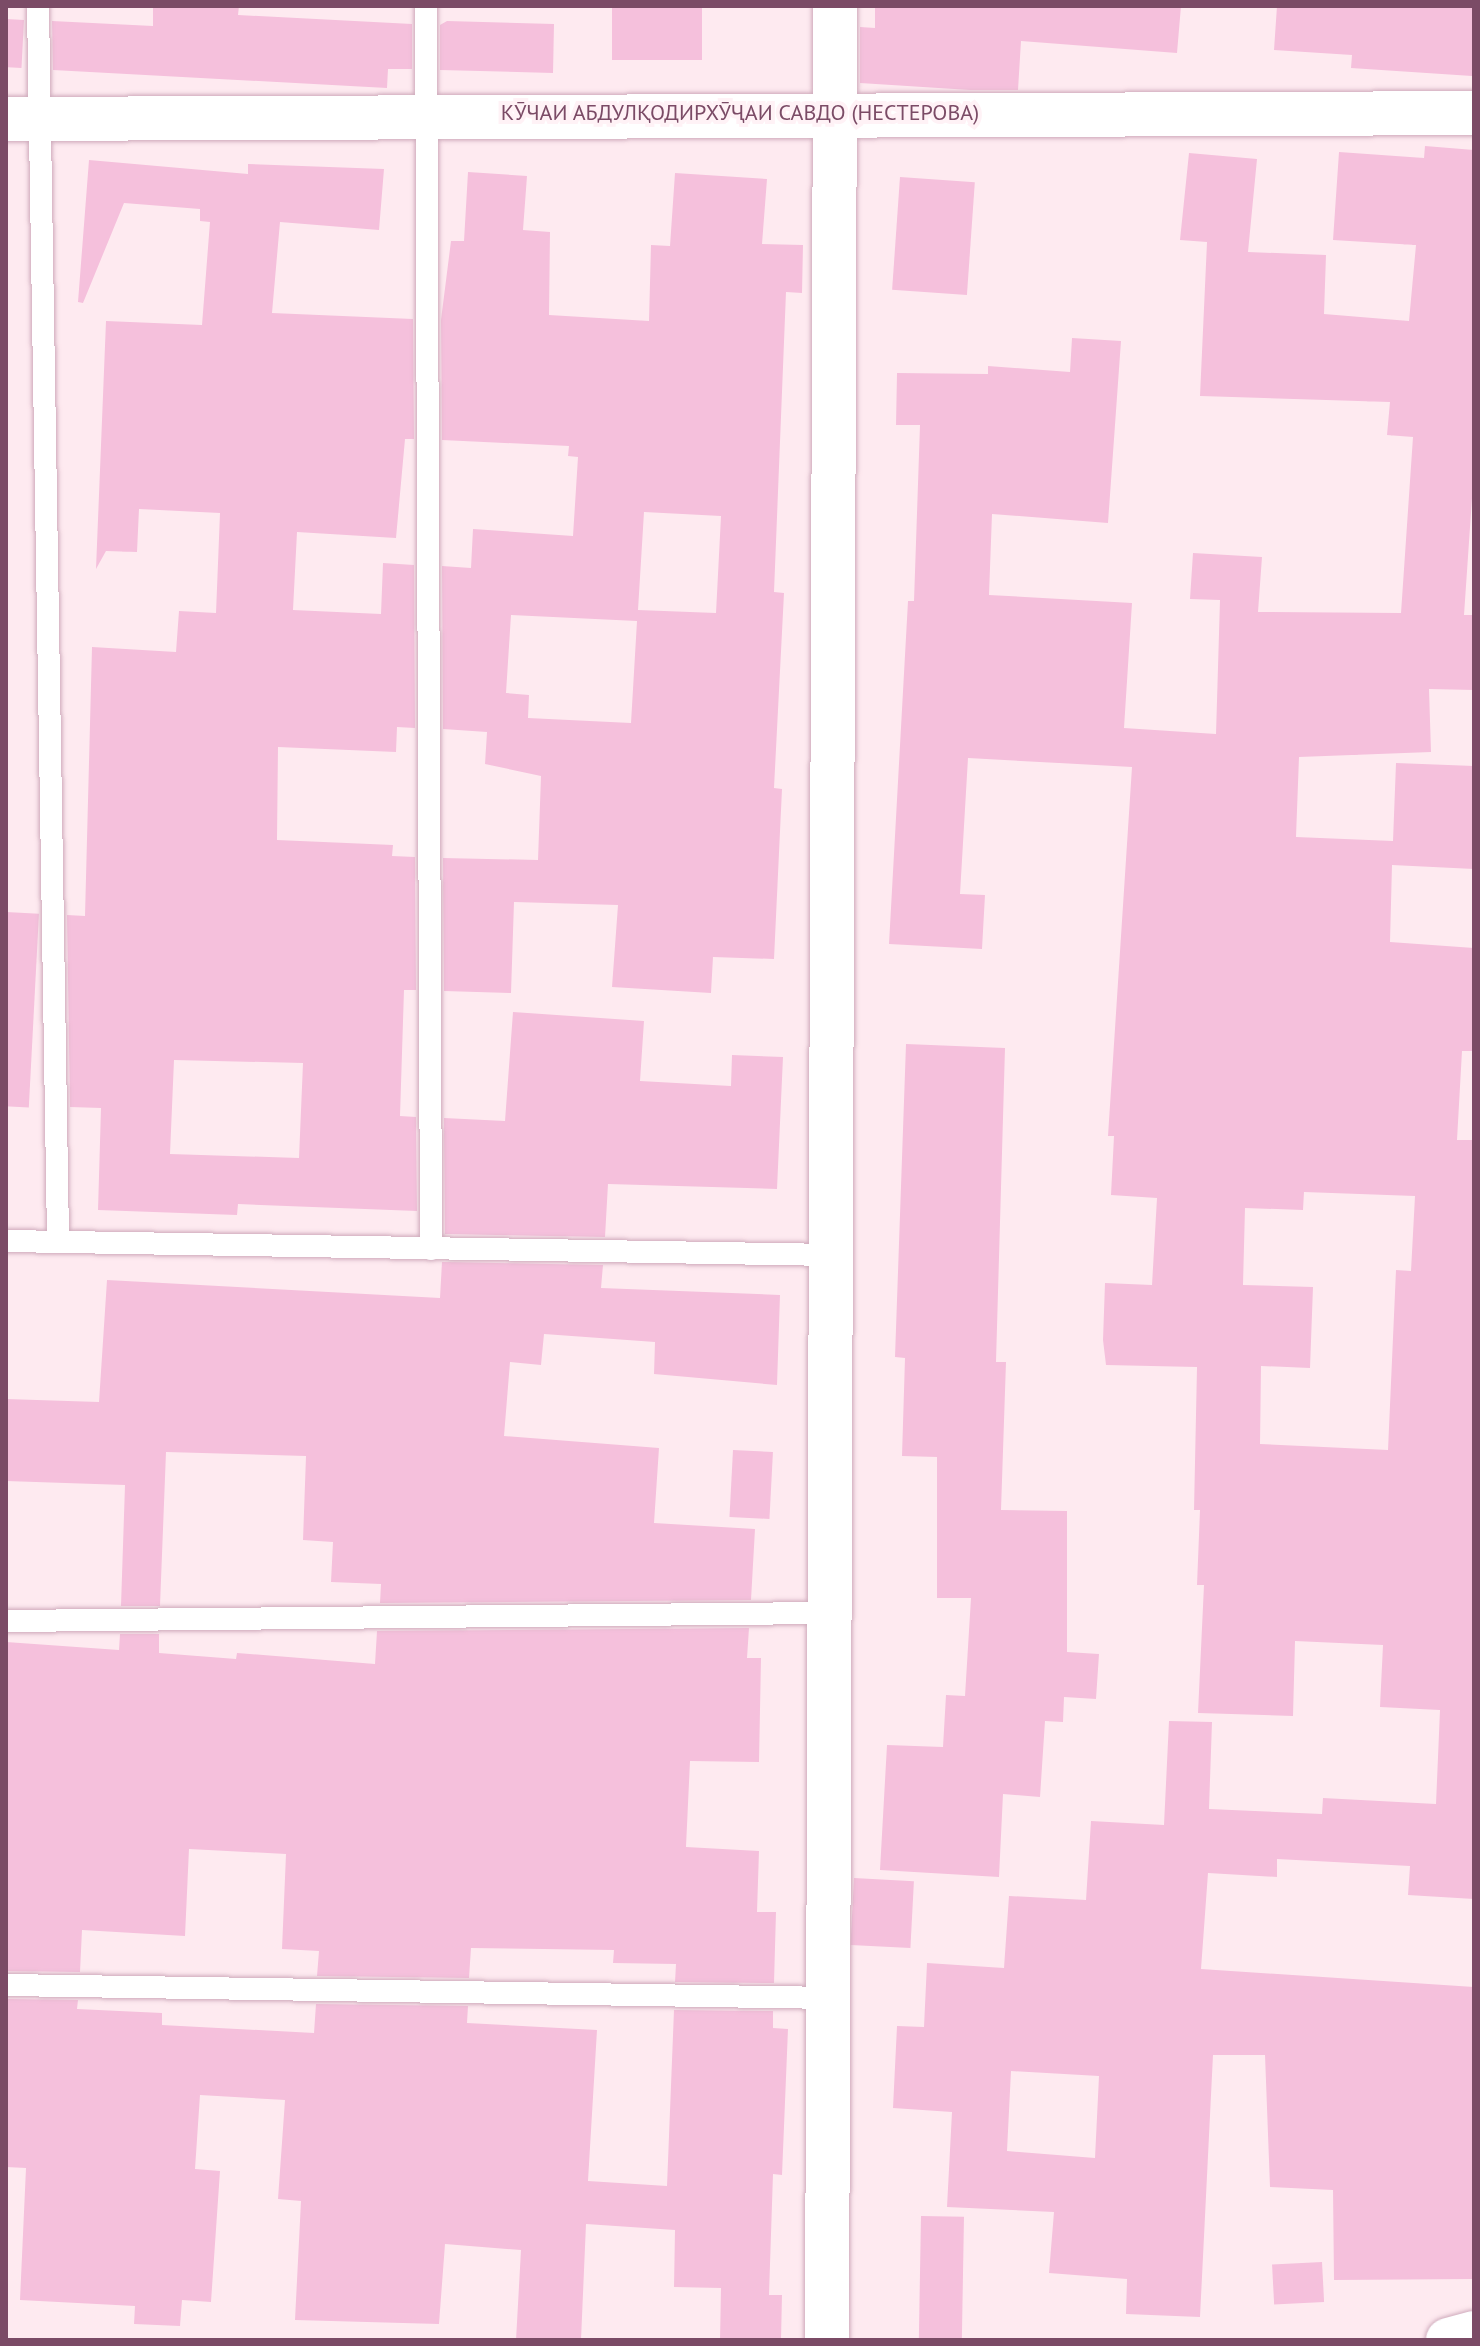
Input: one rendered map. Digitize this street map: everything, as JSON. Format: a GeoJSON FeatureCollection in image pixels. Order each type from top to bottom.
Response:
{"type":"FeatureCollection","features":[{"type":"Feature","properties":{"kind":"street"},"geometry":{"type":"LineString","coordinates":[[827,2340],[834,1255],[835,6]]}},
{"type":"Feature","properties":{"kind":"street","name":"КӮЧАИ АБДУЛҚОДИРХӮҶАИ САВДО (НЕСТЕРОВА)"},"geometry":{"type":"LineString","coordinates":[[23,119],[424,113],[1474,113]]}},
{"type":"Feature","properties":{"kind":"street"},"geometry":{"type":"LineString","coordinates":[[1448,2340],[1474,2333]]}},
{"type":"Feature","properties":{"kind":"lane"},"geometry":{"type":"LineString","coordinates":[[38,6],[23,119],[58,1241]]}},
{"type":"Feature","properties":{"kind":"lane"},"geometry":{"type":"LineString","coordinates":[[426,6],[424,113],[431,1249]]}},
{"type":"Feature","properties":{"kind":"lane"},"geometry":{"type":"LineString","coordinates":[[6,1241],[834,1255]]}},
{"type":"Feature","properties":{"kind":"lane"},"geometry":{"type":"LineString","coordinates":[[6,1621],[831,1613]]}},
{"type":"Feature","properties":{"kind":"lane"},"geometry":{"type":"LineString","coordinates":[[6,1985],[831,1998]]}},
{"type":"Feature","properties":{"kind":"building"},"geometry":{"type":"Polygon","coordinates":[[[153,6],[239,6],[238,15],[412,24],[412,69],[388,69],[387,88],[53,70],[52,21],[153,26],[153,6]]]}},
{"type":"Feature","properties":{"kind":"building"},"geometry":{"type":"Polygon","coordinates":[[[612,6],[702,6],[702,60],[612,60],[612,6]]]}},
{"type":"Feature","properties":{"kind":"building"},"geometry":{"type":"Polygon","coordinates":[[[875,6],[1181,6],[1177,53],[1021,41],[1018,90],[970,90],[860,83],[860,27],[875,28],[875,6]]]}},
{"type":"Feature","properties":{"kind":"building"},"geometry":{"type":"Polygon","coordinates":[[[1277,6],[1474,6],[1472,76],[1351,68],[1352,55],[1274,50],[1277,6]]]}},
{"type":"Feature","properties":{"kind":"building"},"geometry":{"type":"Polygon","coordinates":[[[6,19],[24,20],[21,68],[6,67],[6,19]]]}},
{"type":"Feature","properties":{"kind":"building"},"geometry":{"type":"Polygon","coordinates":[[[447,21],[554,24],[553,73],[440,70],[440,25],[447,21]]]}},
{"type":"Feature","properties":{"kind":"building"},"geometry":{"type":"Polygon","coordinates":[[[1425,146],[1474,150],[1474,469],[1464,615],[1474,615],[1474,690],[1429,689],[1431,752],[1299,757],[1296,837],[1393,841],[1396,763],[1474,766],[1474,869],[1392,865],[1390,942],[1474,948],[1474,1051],[1462,1051],[1457,1140],[1474,1140],[1474,1899],[1408,1895],[1410,1866],[1277,1859],[1277,1877],[1208,1873],[1201,1969],[1474,1987],[1474,2279],[1334,2280],[1333,2190],[1270,2187],[1265,2055],[1213,2055],[1200,2317],[1126,2314],[1127,2279],[1049,2273],[1054,2212],[947,2207],[952,2112],[893,2108],[897,2026],[924,2027],[927,1963],[1004,1968],[1009,1896],[1086,1900],[1091,1821],[1164,1825],[1169,1721],[1212,1722],[1209,1809],[1322,1814],[1323,1798],[1436,1804],[1440,1710],[1380,1707],[1383,1645],[1295,1641],[1293,1716],[1198,1713],[1204,1585],[1197,1585],[1200,1510],[1194,1510],[1197,1367],[1106,1365],[1103,1340],[1105,1283],[1152,1285],[1157,1198],[1111,1195],[1114,1136],[1108,1136],[1132,767],[968,758],[960,894],[985,895],[982,949],[889,944],[908,601],[914,601],[920,425],[896,425],[897,373],[988,374],[988,366],[1070,372],[1072,338],[1121,341],[1108,523],[992,514],[989,595],[1132,603],[1124,728],[1216,734],[1220,600],[1190,599],[1193,553],[1262,557],[1258,612],[1401,613],[1413,437],[1387,435],[1390,402],[1200,396],[1207,242],[1180,240],[1189,153],[1257,159],[1248,252],[1326,255],[1324,314],[1409,321],[1416,245],[1333,240],[1339,152],[1424,158],[1425,146]],[[1304,1192],[1303,1210],[1245,1208],[1243,1285],[1313,1287],[1310,1368],[1261,1366],[1260,1444],[1388,1450],[1396,1270],[1411,1271],[1415,1196],[1304,1192]],[[1011,2071],[1007,2151],[1095,2158],[1099,2076],[1011,2071]]]}},
{"type":"Feature","properties":{"kind":"building"},"geometry":{"type":"Polygon","coordinates":[[[89,160],[248,174],[248,164],[384,169],[379,230],[280,222],[272,313],[413,319],[414,439],[405,439],[396,538],[297,532],[293,610],[381,614],[383,563],[414,565],[415,728],[397,727],[396,752],[278,747],[277,840],[393,845],[392,856],[415,857],[416,990],[404,990],[400,1116],[416,1117],[417,1211],[238,1204],[237,1215],[98,1210],[101,1108],[70,1107],[67,915],[85,916],[92,647],[176,652],[179,611],[216,613],[220,513],[139,509],[137,552],[106,551],[96,569],[106,321],[202,325],[210,222],[200,221],[200,209],[124,203],[83,303],[78,302],[89,160]],[[174,1060],[170,1154],[299,1158],[303,1063],[174,1060]]]}},
{"type":"Feature","properties":{"kind":"building"},"geometry":{"type":"Polygon","coordinates":[[[468,172],[527,176],[523,230],[550,232],[549,315],[649,321],[651,245],[670,246],[675,173],[767,179],[762,244],[803,245],[802,293],[786,292],[774,592],[784,593],[774,788],[782,789],[774,959],[713,957],[711,993],[612,987],[618,905],[514,902],[511,993],[444,991],[443,858],[538,860],[541,776],[485,764],[487,732],[443,729],[442,566],[471,568],[473,529],[573,536],[578,457],[568,456],[569,446],[442,440],[441,320],[451,241],[464,241],[468,172]],[[644,512],[638,610],[716,613],[721,516],[644,512]],[[511,615],[506,693],[529,695],[528,718],[631,723],[637,621],[511,615]]]}},
{"type":"Feature","properties":{"kind":"building"},"geometry":{"type":"Polygon","coordinates":[[[900,177],[975,182],[967,295],[892,290],[900,177]]]}},
{"type":"Feature","properties":{"kind":"building"},"geometry":{"type":"Polygon","coordinates":[[[6,912],[39,914],[29,1107],[6,1106],[6,912]]]}},
{"type":"Feature","properties":{"kind":"building"},"geometry":{"type":"Polygon","coordinates":[[[513,1012],[644,1021],[640,1081],[731,1086],[732,1055],[783,1057],[777,1189],[608,1184],[605,1237],[445,1234],[444,1118],[505,1121],[513,1012]]]}},
{"type":"Feature","properties":{"kind":"building"},"geometry":{"type":"Polygon","coordinates":[[[906,1044],[1005,1048],[996,1362],[1006,1362],[1001,1510],[1067,1511],[1067,1652],[1099,1654],[1096,1699],[1064,1697],[1063,1722],[1045,1721],[1040,1797],[1003,1794],[999,1877],[880,1870],[887,1745],[943,1747],[946,1695],[965,1696],[971,1598],[937,1598],[937,1457],[902,1456],[905,1358],[895,1357],[906,1044]]]}},
{"type":"Feature","properties":{"kind":"building"},"geometry":{"type":"Polygon","coordinates":[[[442,1262],[603,1265],[601,1288],[780,1295],[777,1385],[654,1374],[655,1342],[544,1334],[541,1365],[510,1362],[504,1436],[659,1448],[654,1523],[755,1529],[751,1600],[380,1603],[381,1584],[331,1582],[333,1542],[303,1540],[306,1456],[166,1452],[160,1606],[121,1606],[125,1485],[6,1481],[6,1399],[99,1402],[107,1280],[440,1298],[442,1262]]]}},
{"type":"Feature","properties":{"kind":"building"},"geometry":{"type":"Polygon","coordinates":[[[733,1450],[773,1452],[769,1519],[729,1517],[733,1450]]]}},
{"type":"Feature","properties":{"kind":"building"},"geometry":{"type":"Polygon","coordinates":[[[749,1628],[747,1658],[761,1658],[759,1762],[690,1761],[686,1847],[759,1851],[757,1912],[776,1912],[774,1983],[675,1982],[676,1964],[613,1963],[614,1950],[471,1948],[469,1978],[317,1976],[319,1951],[282,1949],[286,1854],[189,1849],[185,1936],[82,1930],[80,1972],[6,1971],[6,1642],[119,1650],[120,1634],[159,1634],[159,1653],[236,1659],[237,1653],[375,1664],[377,1631],[749,1628]]]}},
{"type":"Feature","properties":{"kind":"building"},"geometry":{"type":"Polygon","coordinates":[[[854,1878],[914,1881],[910,1948],[850,1945],[854,1878]]]}},
{"type":"Feature","properties":{"kind":"building"},"geometry":{"type":"Polygon","coordinates":[[[6,1999],[78,2000],[77,2009],[162,2013],[162,2025],[314,2033],[316,2004],[468,2006],[467,2023],[597,2030],[588,2181],[667,2186],[674,2010],[773,2011],[773,2028],[788,2029],[782,2175],[773,2174],[769,2295],[782,2295],[781,2340],[720,2340],[721,2288],[674,2287],[675,2230],[586,2224],[581,2340],[516,2340],[521,2250],[445,2244],[439,2324],[295,2320],[301,2201],[278,2199],[285,2100],[200,2095],[195,2169],[220,2171],[211,2302],[182,2300],[180,2326],[134,2324],[135,2306],[20,2300],[26,2168],[6,2167],[6,1999]]]}},
{"type":"Feature","properties":{"kind":"building"},"geometry":{"type":"Polygon","coordinates":[[[921,2216],[964,2217],[962,2340],[919,2340],[921,2216]]]}},
{"type":"Feature","properties":{"kind":"building"},"geometry":{"type":"Polygon","coordinates":[[[1322,2262],[1324,2302],[1274,2305],[1272,2265],[1322,2262]]]}}]}
